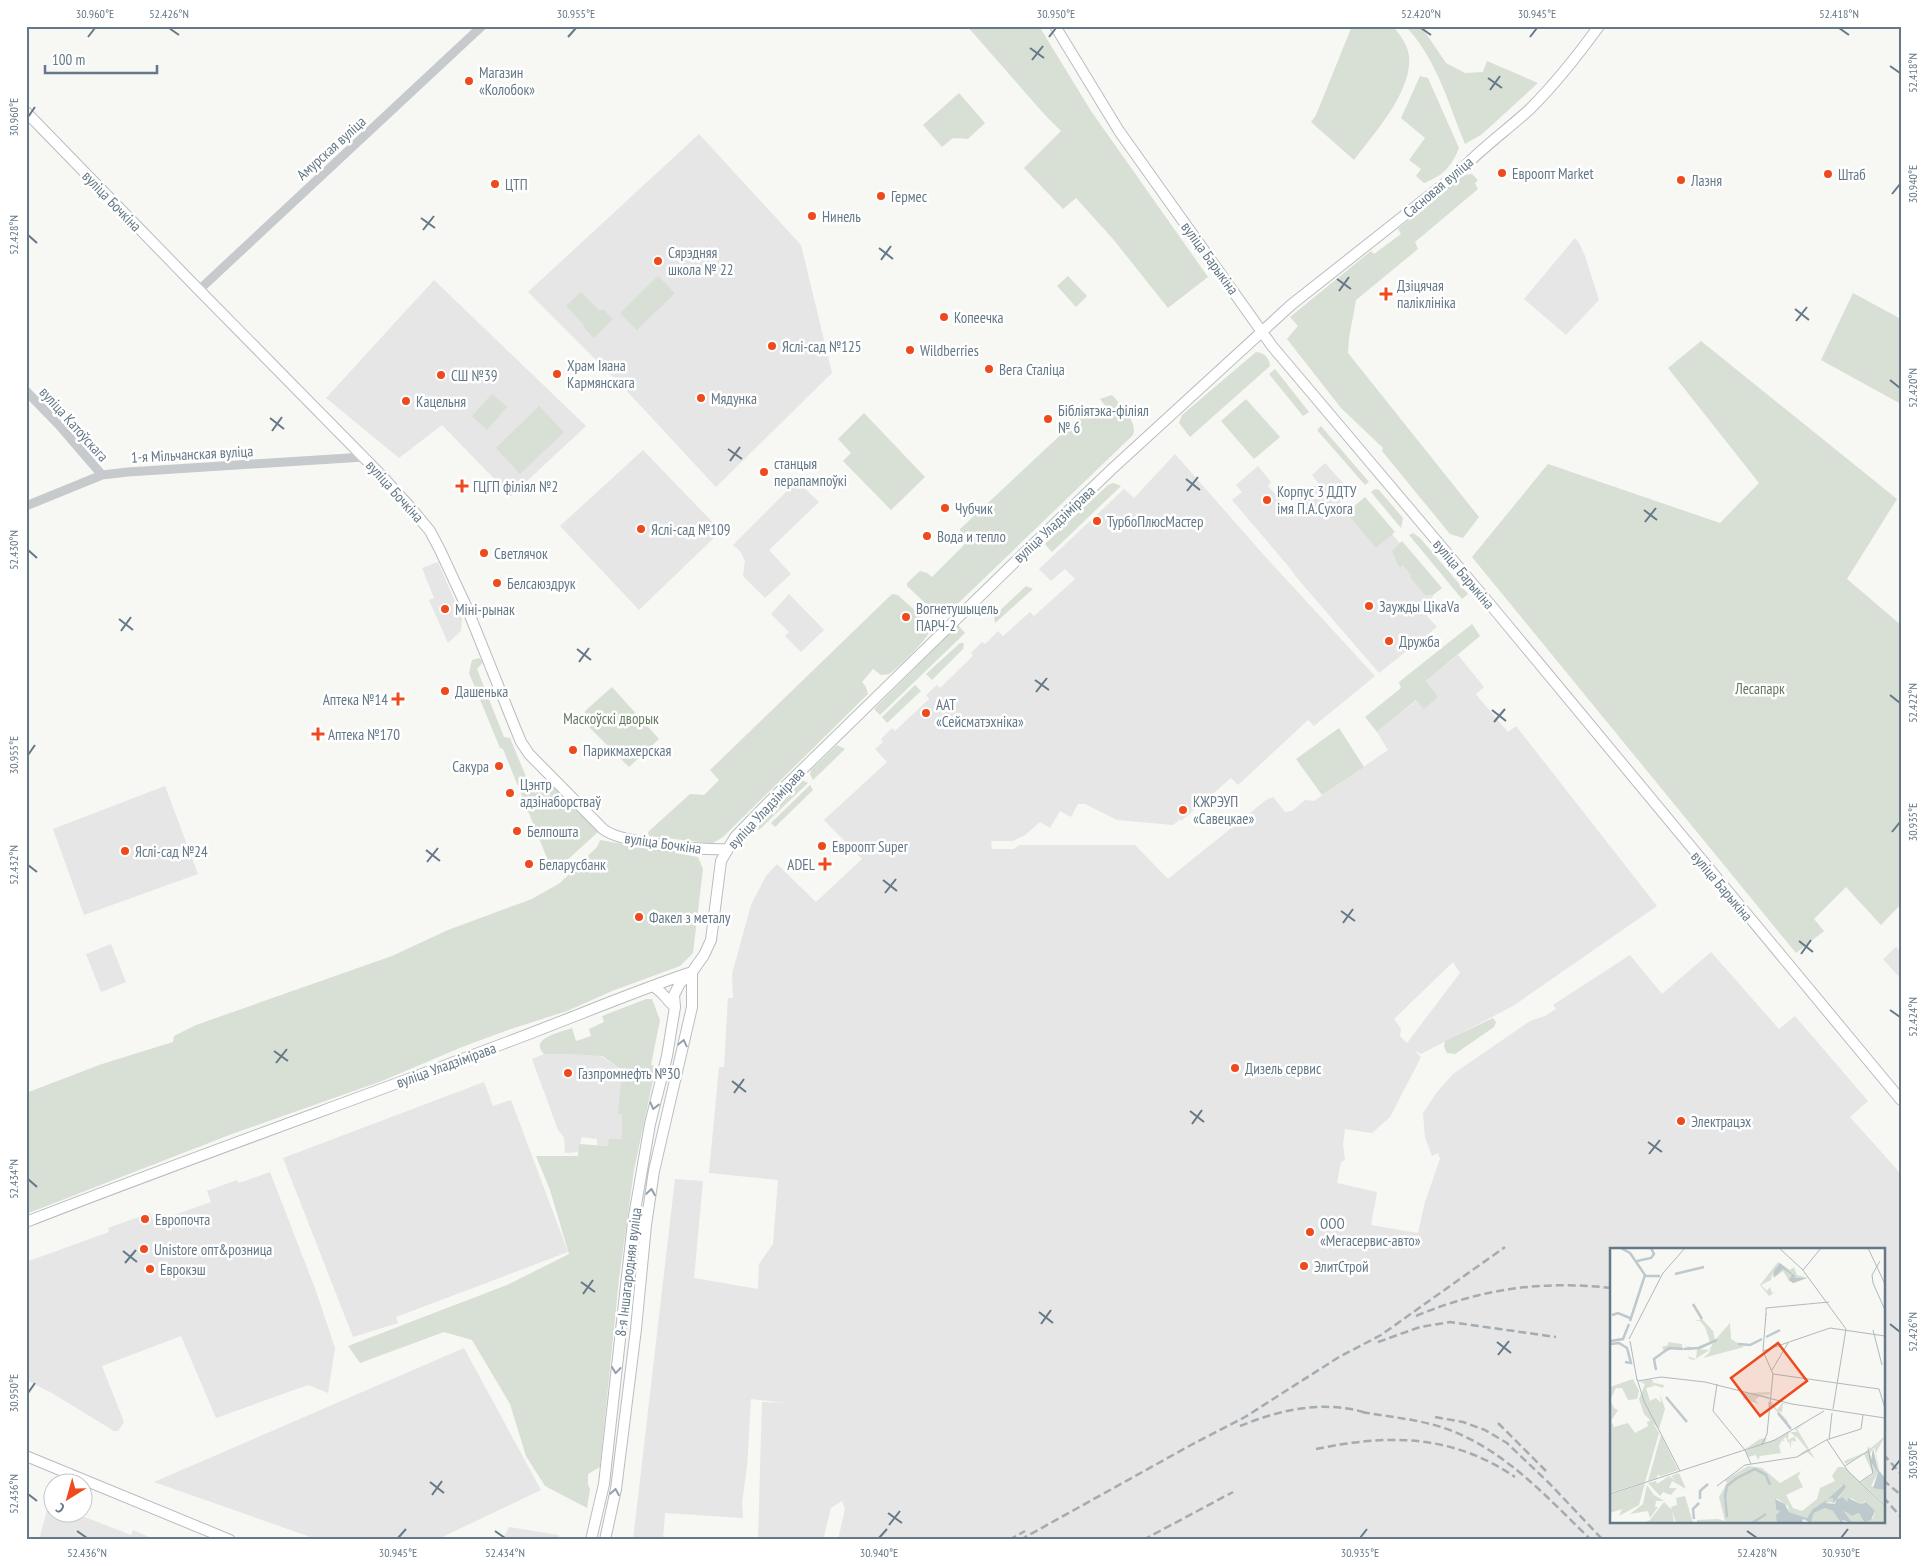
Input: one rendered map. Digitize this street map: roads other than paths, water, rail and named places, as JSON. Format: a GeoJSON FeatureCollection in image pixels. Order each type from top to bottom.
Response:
{"type":"FeatureCollection","features":[{"type":"Feature","properties":{"kind":"main road","name":"вуліца Барыкіна"},"geometry":{"type":"LineString","coordinates":[[1054,26],[1119,131],[1262,332],[1324,410],[1480,592],[1901,1100]]}},
{"type":"Feature","properties":{"kind":"main road","name":"Сасновая вуліца"},"geometry":{"type":"LineString","coordinates":[[1262,332],[1304,295],[1458,173],[1528,110],[1548,90],[1599,26]]}},
{"type":"Feature","properties":{"kind":"main road","name":"вуліца Бочкіна"},"geometry":{"type":"LineString","coordinates":[[26,112],[412,508],[430,531],[468,608],[487,661],[521,742],[529,754],[611,834],[635,840],[712,850],[726,849]]}},
{"type":"Feature","properties":{"kind":"main road","name":"вуліца Уладзімірава"},"geometry":{"type":"LineString","coordinates":[[26,1222],[234,1142],[570,1019],[692,972],[704,955],[711,940],[721,861],[726,849],[735,837],[1013,563],[1262,332]]}},
{"type":"Feature","properties":{"kind":"main road","name":"8-я Іншагародняя вуліца"},"geometry":{"type":"LineString","coordinates":[[591,1540],[604,1484],[633,1222],[650,1124],[667,1056],[675,1007],[674,995],[680,983],[692,972]]}},
{"type":"Feature","properties":{"kind":"main road","name":"8-я Іншагародняя вуліца"},"geometry":{"type":"LineString","coordinates":[[605,1540],[616,1488],[636,1329],[646,1225],[654,1171],[692,1007],[692,972]]}},
{"type":"Feature","properties":{"kind":"main road"},"geometry":{"type":"LineString","coordinates":[[652,986],[660,990],[675,1007]]}},
{"type":"Feature","properties":{"kind":"main road"},"geometry":{"type":"LineString","coordinates":[[26,1456],[230,1540]]}},
{"type":"Feature","properties":{"kind":"street","name":"Амурская вуліца"},"geometry":{"type":"LineString","coordinates":[[198,290],[482,26]]}},
{"type":"Feature","properties":{"kind":"street","name":"вуліца Катоўскага"},"geometry":{"type":"LineString","coordinates":[[26,391],[59,425],[102,475]]}},
{"type":"Feature","properties":{"kind":"street","name":"1-я Мільчанская вуліца"},"geometry":{"type":"LineString","coordinates":[[26,506],[102,475],[364,457]]}},
{"type":"Feature","properties":{"kind":"railway"},"geometry":{"type":"LineString","coordinates":[[1020,1540],[1245,1417],[1339,1357],[1381,1335],[1505,1247]]}},
{"type":"Feature","properties":{"kind":"railway"},"geometry":{"type":"LineString","coordinates":[[1416,1316],[1464,1299],[1512,1289],[1560,1285],[1610,1288]]}},
{"type":"Feature","properties":{"kind":"railway"},"geometry":{"type":"LineString","coordinates":[[1378,1342],[1420,1327],[1450,1322],[1556,1337]]}},
{"type":"Feature","properties":{"kind":"railway"},"geometry":{"type":"LineString","coordinates":[[1240,1426],[1271,1415],[1303,1408],[1334,1407],[1367,1413]]}},
{"type":"Feature","properties":{"kind":"railway"},"geometry":{"type":"LineString","coordinates":[[1362,1412],[1434,1425],[1465,1437],[1486,1448],[1523,1475],[1591,1540]]}},
{"type":"Feature","properties":{"kind":"railway"},"geometry":{"type":"LineString","coordinates":[[1435,1417],[1463,1422],[1485,1430],[1507,1443],[1550,1484],[1603,1540]]}},
{"type":"Feature","properties":{"kind":"railway"},"geometry":{"type":"LineString","coordinates":[[1498,1423],[1546,1471]]}},
{"type":"Feature","properties":{"kind":"railway"},"geometry":{"type":"LineString","coordinates":[[1316,1449],[1369,1441],[1419,1441],[1467,1452],[1515,1477]]}},
{"type":"Feature","properties":{"kind":"railway"},"geometry":{"type":"LineString","coordinates":[[1884,1455],[1901,1474]]}},
{"type":"Feature","properties":{"kind":"railway"},"geometry":{"type":"LineString","coordinates":[[1884,1481],[1901,1495]]}},
{"type":"Feature","properties":{"kind":"railway"},"geometry":{"type":"LineString","coordinates":[[1143,1540],[1233,1492]]}},
{"type":"Feature","properties":{"kind":"railway"},"geometry":{"type":"LineString","coordinates":[[1884,1498],[1901,1517]]}},
{"type":"Feature","properties":{"kind":"railway"},"geometry":{"type":"LineString","coordinates":[[1009,1540],[1025,1531]]}},
{"type":"Feature","properties":{"kind":"place","name":"Магазин «Колобок»"},"geometry":{"type":"Point","coordinates":[469,81]}},
{"type":"Feature","properties":{"kind":"place","name":"Евроопт Market"},"geometry":{"type":"Point","coordinates":[1502,173]}},
{"type":"Feature","properties":{"kind":"place","name":"Штаб"},"geometry":{"type":"Point","coordinates":[1828,174]}},
{"type":"Feature","properties":{"kind":"place","name":"Лазня"},"geometry":{"type":"Point","coordinates":[1681,180]}},
{"type":"Feature","properties":{"kind":"place","name":"ЦТП"},"geometry":{"type":"Point","coordinates":[495,184]}},
{"type":"Feature","properties":{"kind":"place","name":"Гермес"},"geometry":{"type":"Point","coordinates":[881,196]}},
{"type":"Feature","properties":{"kind":"place","name":"Нинель"},"geometry":{"type":"Point","coordinates":[812,216]}},
{"type":"Feature","properties":{"kind":"place","name":"Сярэдняя школа № 22"},"geometry":{"type":"Point","coordinates":[658,261]}},
{"type":"Feature","properties":{"kind":"place","name":"Дзіцячая паліклініка"},"geometry":{"type":"Point","coordinates":[1386,294]}},
{"type":"Feature","properties":{"kind":"place","name":"Копеечка"},"geometry":{"type":"Point","coordinates":[944,317]}},
{"type":"Feature","properties":{"kind":"place","name":"Яслі-сад №125"},"geometry":{"type":"Point","coordinates":[772,346]}},
{"type":"Feature","properties":{"kind":"place","name":"Wildberries"},"geometry":{"type":"Point","coordinates":[910,350]}},
{"type":"Feature","properties":{"kind":"place","name":"Вега Сталіца"},"geometry":{"type":"Point","coordinates":[989,369]}},
{"type":"Feature","properties":{"kind":"place","name":"Храм Іяана Кармянскага"},"geometry":{"type":"Point","coordinates":[557,374]}},
{"type":"Feature","properties":{"kind":"place","name":"СШ №39"},"geometry":{"type":"Point","coordinates":[441,375]}},
{"type":"Feature","properties":{"kind":"place","name":"Мядунка"},"geometry":{"type":"Point","coordinates":[701,398]}},
{"type":"Feature","properties":{"kind":"place","name":"Кацельня"},"geometry":{"type":"Point","coordinates":[406,401]}},
{"type":"Feature","properties":{"kind":"place","name":"Бібліятэка-філіял № 6"},"geometry":{"type":"Point","coordinates":[1048,419]}},
{"type":"Feature","properties":{"kind":"place","name":"станцыя перапампоўкі"},"geometry":{"type":"Point","coordinates":[764,472]}},
{"type":"Feature","properties":{"kind":"place","name":"ГЦГП філіял №2"},"geometry":{"type":"Point","coordinates":[462,486]}},
{"type":"Feature","properties":{"kind":"place","name":"Корпус 3 ДДТУ імя П.А.Сухога"},"geometry":{"type":"Point","coordinates":[1267,500]}},
{"type":"Feature","properties":{"kind":"place","name":"Чубчик"},"geometry":{"type":"Point","coordinates":[945,508]}},
{"type":"Feature","properties":{"kind":"place","name":"ТурбоПлюсМастер"},"geometry":{"type":"Point","coordinates":[1097,521]}},
{"type":"Feature","properties":{"kind":"place","name":"Яслі-сад №109"},"geometry":{"type":"Point","coordinates":[641,529]}},
{"type":"Feature","properties":{"kind":"place","name":"Вода и тепло"},"geometry":{"type":"Point","coordinates":[927,536]}},
{"type":"Feature","properties":{"kind":"place","name":"Светлячок"},"geometry":{"type":"Point","coordinates":[484,553]}},
{"type":"Feature","properties":{"kind":"place","name":"Белсаюздрук"},"geometry":{"type":"Point","coordinates":[497,583]}},
{"type":"Feature","properties":{"kind":"place","name":"Заужды ЦікаVа"},"geometry":{"type":"Point","coordinates":[1369,606]}},
{"type":"Feature","properties":{"kind":"place","name":"Міні-рынак"},"geometry":{"type":"Point","coordinates":[445,609]}},
{"type":"Feature","properties":{"kind":"place","name":"Вогнетушыцель ПАРЧ-2"},"geometry":{"type":"Point","coordinates":[906,617]}},
{"type":"Feature","properties":{"kind":"place","name":"Дружба"},"geometry":{"type":"Point","coordinates":[1389,641]}},
{"type":"Feature","properties":{"kind":"place","name":"Дашенька"},"geometry":{"type":"Point","coordinates":[445,691]}},
{"type":"Feature","properties":{"kind":"place","name":"Аптека №14"},"geometry":{"type":"Point","coordinates":[398,699]}},
{"type":"Feature","properties":{"kind":"place","name":"ААТ «Сейсматэхніка»"},"geometry":{"type":"Point","coordinates":[926,713]}},
{"type":"Feature","properties":{"kind":"place","name":"Аптека №170"},"geometry":{"type":"Point","coordinates":[318,734]}},
{"type":"Feature","properties":{"kind":"place","name":"Парикмахерская"},"geometry":{"type":"Point","coordinates":[573,750]}},
{"type":"Feature","properties":{"kind":"place","name":"Сакура"},"geometry":{"type":"Point","coordinates":[499,766]}},
{"type":"Feature","properties":{"kind":"place","name":"Цэнтр адзінаборстваў"},"geometry":{"type":"Point","coordinates":[510,793]}},
{"type":"Feature","properties":{"kind":"place","name":"КЖРЭУП «Савецкае»"},"geometry":{"type":"Point","coordinates":[1183,810]}},
{"type":"Feature","properties":{"kind":"place","name":"Белпошта"},"geometry":{"type":"Point","coordinates":[517,831]}},
{"type":"Feature","properties":{"kind":"place","name":"Евроопт Super"},"geometry":{"type":"Point","coordinates":[822,846]}},
{"type":"Feature","properties":{"kind":"place","name":"Яслі-сад №24"},"geometry":{"type":"Point","coordinates":[125,851]}},
{"type":"Feature","properties":{"kind":"place","name":"Беларусбанк"},"geometry":{"type":"Point","coordinates":[529,864]}},
{"type":"Feature","properties":{"kind":"place","name":"ADEL"},"geometry":{"type":"Point","coordinates":[825,864]}},
{"type":"Feature","properties":{"kind":"place","name":"Факел з металу"},"geometry":{"type":"Point","coordinates":[639,917]}},
{"type":"Feature","properties":{"kind":"place","name":"Дизель сервис"},"geometry":{"type":"Point","coordinates":[1235,1068]}},
{"type":"Feature","properties":{"kind":"place","name":"Газпромнефть №30"},"geometry":{"type":"Point","coordinates":[568,1073]}},
{"type":"Feature","properties":{"kind":"place","name":"Электрацэх"},"geometry":{"type":"Point","coordinates":[1681,1121]}},
{"type":"Feature","properties":{"kind":"place","name":"Европочта"},"geometry":{"type":"Point","coordinates":[145,1219]}},
{"type":"Feature","properties":{"kind":"place","name":"ООО «Мегасервис-авто»"},"geometry":{"type":"Point","coordinates":[1310,1232]}},
{"type":"Feature","properties":{"kind":"place","name":"Unistore опт&розница"},"geometry":{"type":"Point","coordinates":[144,1249]}},
{"type":"Feature","properties":{"kind":"place","name":"ЭлитСтрой"},"geometry":{"type":"Point","coordinates":[1304,1266]}},
{"type":"Feature","properties":{"kind":"place","name":"Еврокэш"},"geometry":{"type":"Point","coordinates":[150,1269]}},
{"type":"Feature","properties":{"kind":"park label","name":"Лесапарк"},"geometry":{"type":"Point","coordinates":[1760,688]}},
{"type":"Feature","properties":{"kind":"park label","name":"Маскоўскі дворык"},"geometry":{"type":"Point","coordinates":[611,718]}}]}
